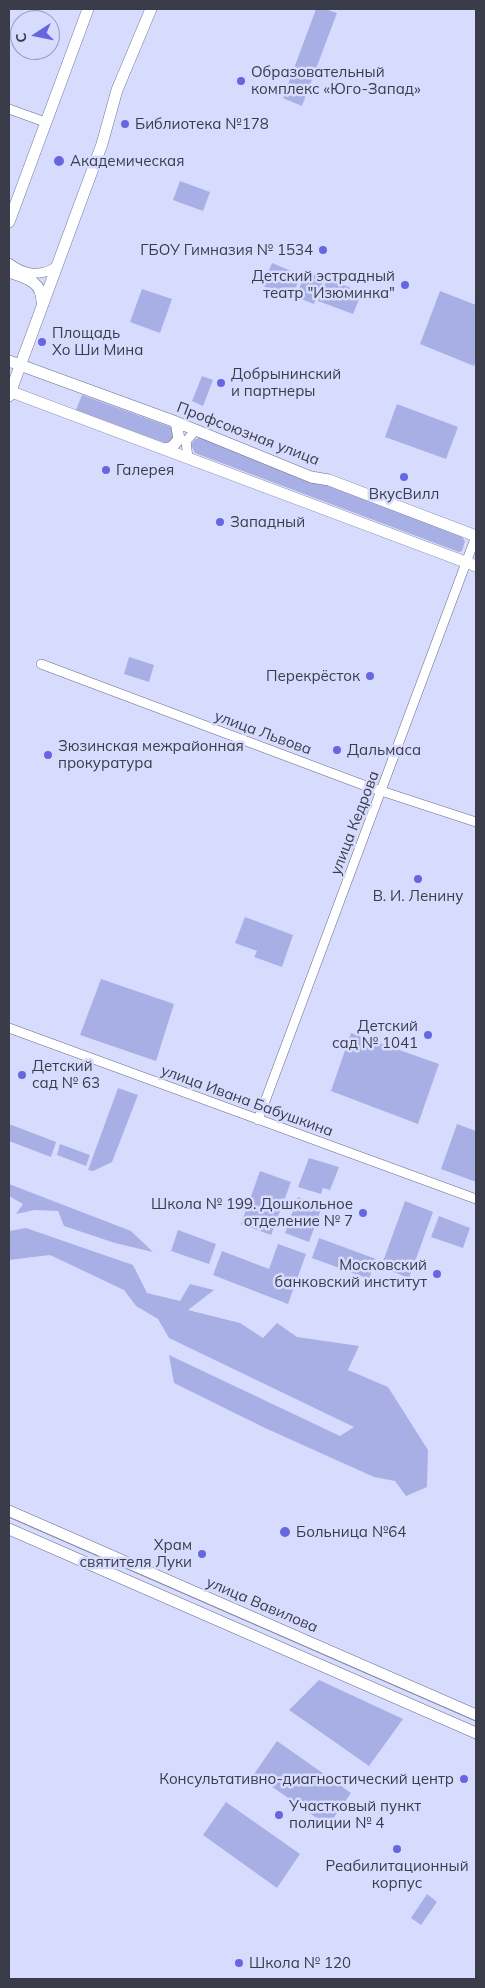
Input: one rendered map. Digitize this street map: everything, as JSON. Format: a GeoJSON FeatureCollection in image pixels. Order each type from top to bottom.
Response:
{"type":"FeatureCollection","features":[{"type":"Feature","properties":{"kind":"main road"},"geometry":{"type":"LineString","coordinates":[[9,222],[88,9]]}},
{"type":"Feature","properties":{"kind":"main road"},"geometry":{"type":"LineString","coordinates":[[151,9],[117,90],[102,144],[9,393],[165,449],[471,564]]}},
{"type":"Feature","properties":{"kind":"main road"},"geometry":{"type":"LineString","coordinates":[[9,272],[35,282],[42,295],[42,306]]}},
{"type":"Feature","properties":{"kind":"main road","name":"Профсоюзная улица"},"geometry":{"type":"LineString","coordinates":[[9,361],[176,422],[311,477],[329,480],[476,536]]}},
{"type":"Feature","properties":{"kind":"main road"},"geometry":{"type":"LineString","coordinates":[[165,449],[172,447],[179,439],[176,422]]}},
{"type":"Feature","properties":{"kind":"main road","name":"улица Вавилова"},"geometry":{"type":"LineString","coordinates":[[9,1511],[476,1714]]}},
{"type":"Feature","properties":{"kind":"main road","name":"улица Вавилова"},"geometry":{"type":"LineString","coordinates":[[9,1529],[476,1733]]}},
{"type":"Feature","properties":{"kind":"street"},"geometry":{"type":"LineString","coordinates":[[9,109],[45,122]]}},
{"type":"Feature","properties":{"kind":"street"},"geometry":{"type":"LineString","coordinates":[[9,263],[31,273],[46,272],[57,266]]}},
{"type":"Feature","properties":{"kind":"street"},"geometry":{"type":"LineString","coordinates":[[188,458],[186,441],[196,430]]}},
{"type":"Feature","properties":{"kind":"street","name":"улица Кедрова"},"geometry":{"type":"LineString","coordinates":[[258,1120],[382,791],[471,564],[476,536]]}},
{"type":"Feature","properties":{"kind":"street","name":"улица Львова"},"geometry":{"type":"LineString","coordinates":[[41,664],[382,791],[476,822]]}},
{"type":"Feature","properties":{"kind":"street","name":"улица Ивана Бабушкина"},"geometry":{"type":"LineString","coordinates":[[9,1028],[476,1199]]}},
{"type":"Feature","properties":{"kind":"shaded area"},"geometry":{"type":"Polygon","coordinates":[[[316,9],[325,9],[337,13],[302,106],[283,98],[316,9]]]}},
{"type":"Feature","properties":{"kind":"shaded area"},"geometry":{"type":"Polygon","coordinates":[[[180,181],[210,192],[203,211],[173,200],[180,181]]]}},
{"type":"Feature","properties":{"kind":"shaded area"},"geometry":{"type":"Polygon","coordinates":[[[272,263],[301,275],[292,297],[263,286],[272,263]]]}},
{"type":"Feature","properties":{"kind":"shaded area"},"geometry":{"type":"Polygon","coordinates":[[[306,271],[324,279],[314,304],[296,297],[306,271]]]}},
{"type":"Feature","properties":{"kind":"shaded area"},"geometry":{"type":"Polygon","coordinates":[[[327,279],[362,292],[353,314],[318,301],[327,279]]]}},
{"type":"Feature","properties":{"kind":"shaded area"},"geometry":{"type":"Polygon","coordinates":[[[142,289],[172,299],[160,333],[130,322],[142,289]]]}},
{"type":"Feature","properties":{"kind":"shaded area"},"geometry":{"type":"Polygon","coordinates":[[[440,291],[476,305],[476,360],[474,366],[420,344],[440,291]]]}},
{"type":"Feature","properties":{"kind":"shaded area"},"geometry":{"type":"Polygon","coordinates":[[[202,376],[213,380],[203,406],[192,401],[202,376]]]}},
{"type":"Feature","properties":{"kind":"shaded area"},"geometry":{"type":"Polygon","coordinates":[[[82,395],[176,429],[178,432],[168,444],[76,410],[82,395]]]}},
{"type":"Feature","properties":{"kind":"shaded area"},"geometry":{"type":"Polygon","coordinates":[[[397,404],[458,427],[446,459],[385,437],[397,404]]]}},
{"type":"Feature","properties":{"kind":"shaded area"},"geometry":{"type":"Polygon","coordinates":[[[200,437],[461,536],[465,541],[462,551],[459,552],[195,453],[191,445],[194,440],[200,437]]]}},
{"type":"Feature","properties":{"kind":"shaded area"},"geometry":{"type":"Polygon","coordinates":[[[129,657],[154,665],[149,682],[124,674],[129,657]]]}},
{"type":"Feature","properties":{"kind":"shaded area"},"geometry":{"type":"Polygon","coordinates":[[[245,917],[293,935],[282,967],[254,957],[257,951],[235,943],[245,917]]]}},
{"type":"Feature","properties":{"kind":"shaded area"},"geometry":{"type":"Polygon","coordinates":[[[101,979],[174,1004],[156,1061],[80,1035],[101,979]]]}},
{"type":"Feature","properties":{"kind":"shaded area"},"geometry":{"type":"Polygon","coordinates":[[[351,1033],[439,1064],[418,1124],[331,1091],[351,1033]]]}},
{"type":"Feature","properties":{"kind":"shaded area"},"geometry":{"type":"Polygon","coordinates":[[[118,1088],[138,1095],[112,1162],[93,1171],[88,1170],[118,1088]]]}},
{"type":"Feature","properties":{"kind":"shaded area"},"geometry":{"type":"Polygon","coordinates":[[[9,1124],[56,1142],[51,1157],[9,1141],[9,1124]]]}},
{"type":"Feature","properties":{"kind":"shaded area"},"geometry":{"type":"Polygon","coordinates":[[[457,1124],[476,1131],[476,1182],[441,1169],[457,1124]]]}},
{"type":"Feature","properties":{"kind":"shaded area"},"geometry":{"type":"Polygon","coordinates":[[[60,1144],[90,1155],[86,1166],[57,1155],[60,1144]]]}},
{"type":"Feature","properties":{"kind":"shaded area"},"geometry":{"type":"Polygon","coordinates":[[[309,1158],[339,1167],[330,1190],[323,1188],[321,1194],[298,1187],[309,1158]]]}},
{"type":"Feature","properties":{"kind":"shaded area"},"geometry":{"type":"Polygon","coordinates":[[[260,1171],[291,1182],[271,1235],[241,1224],[260,1171]]]}},
{"type":"Feature","properties":{"kind":"shaded area"},"geometry":{"type":"Polygon","coordinates":[[[9,1184],[131,1231],[153,1252],[115,1243],[64,1226],[58,1211],[35,1210],[16,1214],[23,1204],[9,1196],[9,1184]]]}},
{"type":"Feature","properties":{"kind":"shaded area"},"geometry":{"type":"Polygon","coordinates":[[[298,1197],[322,1207],[309,1242],[285,1233],[298,1197]]]}},
{"type":"Feature","properties":{"kind":"shaded area"},"geometry":{"type":"Polygon","coordinates":[[[405,1201],[433,1212],[409,1278],[381,1267],[405,1201]]]}},
{"type":"Feature","properties":{"kind":"shaded area"},"geometry":{"type":"Polygon","coordinates":[[[439,1216],[470,1228],[463,1248],[431,1237],[439,1216]]]}},
{"type":"Feature","properties":{"kind":"shaded area"},"geometry":{"type":"Polygon","coordinates":[[[26,1228],[133,1265],[147,1293],[180,1301],[190,1284],[214,1290],[188,1310],[240,1323],[263,1338],[277,1323],[297,1337],[359,1346],[348,1370],[388,1387],[428,1450],[427,1487],[406,1496],[395,1481],[374,1477],[265,1428],[174,1383],[169,1355],[340,1436],[354,1427],[169,1338],[158,1319],[136,1306],[124,1290],[50,1255],[9,1260],[9,1231],[26,1228]]]}},
{"type":"Feature","properties":{"kind":"shaded area"},"geometry":{"type":"Polygon","coordinates":[[[178,1230],[216,1244],[209,1264],[171,1251],[178,1230]]]}},
{"type":"Feature","properties":{"kind":"shaded area"},"geometry":{"type":"Polygon","coordinates":[[[319,1238],[376,1259],[369,1279],[312,1258],[319,1238]]]}},
{"type":"Feature","properties":{"kind":"shaded area"},"geometry":{"type":"Polygon","coordinates":[[[278,1244],[306,1254],[288,1304],[213,1275],[222,1251],[269,1269],[278,1244]]]}},
{"type":"Feature","properties":{"kind":"shaded area"},"geometry":{"type":"Polygon","coordinates":[[[319,1680],[403,1719],[369,1766],[289,1710],[319,1680]]]}},
{"type":"Feature","properties":{"kind":"shaded area"},"geometry":{"type":"Polygon","coordinates":[[[277,1741],[351,1793],[328,1826],[254,1774],[277,1741]]]}},
{"type":"Feature","properties":{"kind":"shaded area"},"geometry":{"type":"Polygon","coordinates":[[[226,1802],[300,1854],[277,1888],[203,1835],[226,1802]]]}},
{"type":"Feature","properties":{"kind":"shaded area"},"geometry":{"type":"Polygon","coordinates":[[[427,1894],[437,1902],[421,1925],[411,1918],[427,1894]]]}},
{"type":"Feature","properties":{"kind":"tram line"},"geometry":{"type":"LineString","coordinates":[[9,1517],[476,1721]]}},
{"type":"Feature","properties":{"kind":"place","name":"Образовательный комплекс «Юго-Запад»"},"geometry":{"type":"Point","coordinates":[241,81]}},
{"type":"Feature","properties":{"kind":"place","name":"Библиотека №178"},"geometry":{"type":"Point","coordinates":[125,124]}},
{"type":"Feature","properties":{"kind":"place","name":"Академическая"},"geometry":{"type":"Point","coordinates":[59,161]}},
{"type":"Feature","properties":{"kind":"place","name":"ГБОУ Гимназия № 1534"},"geometry":{"type":"Point","coordinates":[323,250]}},
{"type":"Feature","properties":{"kind":"place","name":"Детский эстрадный театр \"Изюминка\""},"geometry":{"type":"Point","coordinates":[405,285]}},
{"type":"Feature","properties":{"kind":"place","name":"Площадь Хо Ши Мина"},"geometry":{"type":"Point","coordinates":[42,342]}},
{"type":"Feature","properties":{"kind":"place","name":"Добрынинский и партнеры"},"geometry":{"type":"Point","coordinates":[221,383]}},
{"type":"Feature","properties":{"kind":"place","name":"Галерея"},"geometry":{"type":"Point","coordinates":[106,470]}},
{"type":"Feature","properties":{"kind":"place","name":"ВкусВилл"},"geometry":{"type":"Point","coordinates":[404,477]}},
{"type":"Feature","properties":{"kind":"place","name":"Западный"},"geometry":{"type":"Point","coordinates":[220,522]}},
{"type":"Feature","properties":{"kind":"place","name":"Перекрёсток"},"geometry":{"type":"Point","coordinates":[370,676]}},
{"type":"Feature","properties":{"kind":"place","name":"Дальмаса"},"geometry":{"type":"Point","coordinates":[337,750]}},
{"type":"Feature","properties":{"kind":"place","name":"Зюзинская межрайонная прокуратура"},"geometry":{"type":"Point","coordinates":[48,755]}},
{"type":"Feature","properties":{"kind":"place","name":"В. И. Ленину"},"geometry":{"type":"Point","coordinates":[418,879]}},
{"type":"Feature","properties":{"kind":"place","name":"Детский сад № 1041"},"geometry":{"type":"Point","coordinates":[428,1035]}},
{"type":"Feature","properties":{"kind":"place","name":"Детский сад № 63"},"geometry":{"type":"Point","coordinates":[22,1075]}},
{"type":"Feature","properties":{"kind":"place","name":"Школа № 199. Дошкольное отделение № 7"},"geometry":{"type":"Point","coordinates":[363,1213]}},
{"type":"Feature","properties":{"kind":"place","name":"Московский банковский институт"},"geometry":{"type":"Point","coordinates":[437,1274]}},
{"type":"Feature","properties":{"kind":"place","name":"Больница №64"},"geometry":{"type":"Point","coordinates":[285,1532]}},
{"type":"Feature","properties":{"kind":"place","name":"Храм святителя Луки"},"geometry":{"type":"Point","coordinates":[202,1554]}},
{"type":"Feature","properties":{"kind":"place","name":"Консультативно-диагностический центр"},"geometry":{"type":"Point","coordinates":[464,1779]}},
{"type":"Feature","properties":{"kind":"place","name":"Участковый пункт полиции № 4"},"geometry":{"type":"Point","coordinates":[279,1815]}},
{"type":"Feature","properties":{"kind":"place","name":"Реабилитационный корпус"},"geometry":{"type":"Point","coordinates":[397,1849]}},
{"type":"Feature","properties":{"kind":"place","name":"Школа № 120"},"geometry":{"type":"Point","coordinates":[239,1963]}}]}
